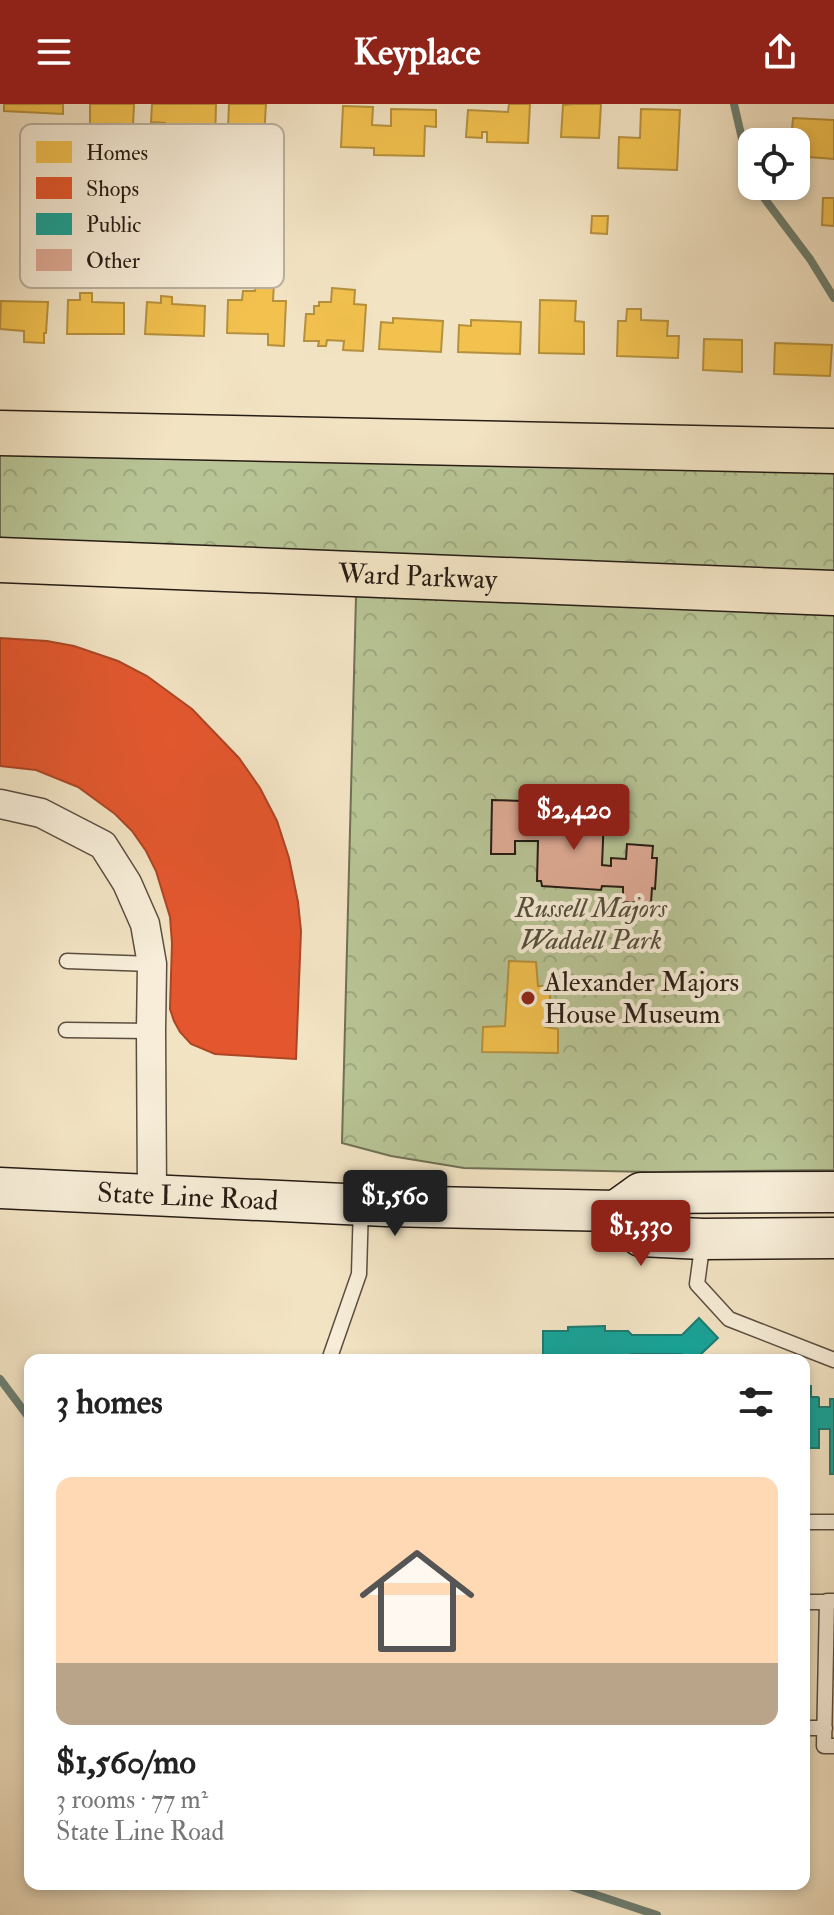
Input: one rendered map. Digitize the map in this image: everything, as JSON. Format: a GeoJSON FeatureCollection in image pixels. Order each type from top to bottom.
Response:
{"type":"FeatureCollection","features":[{"type":"Feature","properties":{"kind":"main road"},"geometry":{"type":"LineString","coordinates":[[0,433],[834,451]]}},
{"type":"Feature","properties":{"kind":"main road","name":"Ward Parkway"},"geometry":{"type":"LineString","coordinates":[[0,560],[834,593]]}},
{"type":"Feature","properties":{"kind":"main road","name":"State Line Road"},"geometry":{"type":"LineString","coordinates":[[0,1188],[361,1205],[616,1211],[641,1193],[834,1192]]}},
{"type":"Feature","properties":{"kind":"main road"},"geometry":{"type":"LineString","coordinates":[[616,1211],[641,1236],[834,1238]]}},
{"type":"Feature","properties":{"kind":"street"},"geometry":{"type":"LineString","coordinates":[[0,804],[41,813],[103,845],[127,883],[145,924],[152,964],[152,1195]]}},
{"type":"Feature","properties":{"kind":"lane"},"geometry":{"type":"LineString","coordinates":[[67,961],[152,964]]}},
{"type":"Feature","properties":{"kind":"lane"},"geometry":{"type":"LineString","coordinates":[[66,1030],[151,1031]]}},
{"type":"Feature","properties":{"kind":"lane"},"geometry":{"type":"LineString","coordinates":[[331,1354],[359,1274],[361,1205]]}},
{"type":"Feature","properties":{"kind":"lane"},"geometry":{"type":"LineString","coordinates":[[703,1239],[697,1284],[729,1319],[834,1360]]}},
{"type":"Feature","properties":{"kind":"lane"},"geometry":{"type":"LineString","coordinates":[[810,1522],[834,1522]]}},
{"type":"Feature","properties":{"kind":"lane"},"geometry":{"type":"LineString","coordinates":[[810,1602],[831,1602],[824,1746],[834,1746]]}},
{"type":"Feature","properties":{"kind":"lane"},"geometry":{"type":"LineString","coordinates":[[810,1728],[825,1728]]}},
{"type":"Feature","properties":{"kind":"green space"},"geometry":{"type":"Polygon","coordinates":[[[0,444],[834,472],[834,578],[0,545],[0,444]]]}},
{"type":"Feature","properties":{"kind":"green space","name":"Russell Majors Waddell Park"},"geometry":{"type":"Polygon","coordinates":[[[356,596],[834,613],[834,1170],[651,1172],[464,1168],[391,1156],[342,1143],[356,596]]]}},
{"type":"Feature","properties":{"kind":"building: Homes"},"geometry":{"type":"Polygon","coordinates":[[[4,104],[63,104],[63,114],[4,111],[4,104]]]}},
{"type":"Feature","properties":{"kind":"building: Homes"},"geometry":{"type":"Polygon","coordinates":[[[90,104],[134,104],[133,124],[90,124],[90,104]]]}},
{"type":"Feature","properties":{"kind":"building: Homes"},"geometry":{"type":"Polygon","coordinates":[[[152,104],[216,104],[215,124],[151,122],[152,104]]]}},
{"type":"Feature","properties":{"kind":"building: Homes"},"geometry":{"type":"Polygon","coordinates":[[[229,104],[266,104],[265,124],[228,124],[229,104]]]}},
{"type":"Feature","properties":{"kind":"building: Homes"},"geometry":{"type":"Polygon","coordinates":[[[509,104],[530,104],[528,143],[487,142],[487,132],[482,132],[482,138],[466,137],[468,110],[508,112],[509,104]]]}},
{"type":"Feature","properties":{"kind":"building: Homes"},"geometry":{"type":"Polygon","coordinates":[[[601,104],[599,138],[561,137],[563,105],[601,104]]]}},
{"type":"Feature","properties":{"kind":"building: Homes"},"geometry":{"type":"Polygon","coordinates":[[[343,106],[373,107],[372,125],[391,126],[391,109],[436,110],[436,127],[425,126],[424,156],[374,155],[374,148],[341,147],[343,106]]]}},
{"type":"Feature","properties":{"kind":"building: Homes"},"geometry":{"type":"Polygon","coordinates":[[[641,109],[680,110],[677,170],[618,168],[619,137],[640,138],[641,109]]]}},
{"type":"Feature","properties":{"kind":"building: Homes"},"geometry":{"type":"Polygon","coordinates":[[[793,118],[834,120],[834,159],[810,157],[810,128],[792,128],[793,118]]]}},
{"type":"Feature","properties":{"kind":"building: Homes"},"geometry":{"type":"Polygon","coordinates":[[[823,198],[834,198],[834,226],[822,225],[823,198]]]}},
{"type":"Feature","properties":{"kind":"building: Homes"},"geometry":{"type":"Polygon","coordinates":[[[592,216],[608,216],[607,234],[591,233],[592,216]]]}},
{"type":"Feature","properties":{"kind":"building: Homes"},"geometry":{"type":"Polygon","coordinates":[[[255,288],[274,288],[273,301],[286,301],[284,346],[268,345],[268,334],[227,333],[228,300],[242,300],[243,291],[255,291],[255,288]]]}},
{"type":"Feature","properties":{"kind":"building: Homes"},"geometry":{"type":"Polygon","coordinates":[[[332,288],[355,290],[354,304],[366,305],[363,351],[343,350],[344,341],[327,340],[326,346],[318,346],[319,341],[304,341],[306,314],[314,314],[314,306],[319,306],[319,302],[331,302],[332,288]]]}},
{"type":"Feature","properties":{"kind":"building: Homes"},"geometry":{"type":"Polygon","coordinates":[[[80,293],[92,293],[92,302],[124,303],[124,334],[67,334],[68,300],[80,300],[80,293]]]}},
{"type":"Feature","properties":{"kind":"building: Homes"},"geometry":{"type":"Polygon","coordinates":[[[161,296],[172,297],[172,304],[205,306],[204,336],[145,334],[147,302],[161,303],[161,296]]]}},
{"type":"Feature","properties":{"kind":"building: Homes"},"geometry":{"type":"Polygon","coordinates":[[[540,300],[576,301],[575,321],[584,322],[584,354],[539,353],[540,300]]]}},
{"type":"Feature","properties":{"kind":"building: Homes"},"geometry":{"type":"Polygon","coordinates":[[[1,301],[48,302],[44,343],[24,342],[24,331],[0,329],[1,301]]]}},
{"type":"Feature","properties":{"kind":"building: Homes"},"geometry":{"type":"Polygon","coordinates":[[[627,309],[641,309],[641,320],[668,321],[667,336],[679,336],[678,358],[617,356],[618,321],[626,321],[627,309]]]}},
{"type":"Feature","properties":{"kind":"building: Homes"},"geometry":{"type":"Polygon","coordinates":[[[393,318],[443,321],[441,352],[379,349],[381,322],[393,323],[393,318]]]}},
{"type":"Feature","properties":{"kind":"building: Homes"},"geometry":{"type":"Polygon","coordinates":[[[471,320],[521,322],[520,354],[458,352],[459,325],[471,326],[471,320]]]}},
{"type":"Feature","properties":{"kind":"building: Homes"},"geometry":{"type":"Polygon","coordinates":[[[704,339],[742,340],[742,372],[703,370],[704,339]]]}},
{"type":"Feature","properties":{"kind":"building: Homes"},"geometry":{"type":"Polygon","coordinates":[[[775,343],[832,345],[830,376],[774,374],[775,343]]]}},
{"type":"Feature","properties":{"kind":"building: Homes","name":"Alexander Majors House Museum"},"geometry":{"type":"Polygon","coordinates":[[[509,961],[536,962],[538,986],[550,986],[550,1009],[546,1009],[545,1027],[558,1029],[558,1053],[482,1052],[483,1027],[505,1026],[509,961]]]}},
{"type":"Feature","properties":{"kind":"building: Shops"},"geometry":{"type":"Polygon","coordinates":[[[0,638],[74,646],[118,661],[147,676],[192,709],[239,758],[260,788],[277,821],[298,902],[301,931],[296,1059],[215,1054],[191,1044],[180,1032],[170,1009],[170,917],[156,871],[146,851],[115,814],[78,787],[36,770],[0,766],[0,638]]]}},
{"type":"Feature","properties":{"kind":"building: Public"},"geometry":{"type":"Polygon","coordinates":[[[699,1318],[718,1338],[701,1354],[543,1354],[543,1331],[568,1331],[568,1327],[605,1326],[605,1331],[628,1331],[632,1335],[682,1335],[699,1318]]]}},
{"type":"Feature","properties":{"kind":"building: Public"},"geometry":{"type":"Polygon","coordinates":[[[810,1386],[811,1397],[819,1398],[819,1407],[830,1407],[830,1399],[834,1399],[834,1474],[830,1474],[830,1429],[819,1429],[819,1448],[810,1448],[810,1386]]]}},
{"type":"Feature","properties":{"kind":"building: Other"},"geometry":{"type":"Polygon","coordinates":[[[492,800],[521,801],[521,818],[568,820],[569,814],[604,817],[602,865],[611,866],[611,858],[626,859],[627,844],[653,846],[652,858],[657,858],[651,903],[623,902],[623,887],[602,886],[601,890],[542,886],[541,881],[537,881],[538,841],[515,841],[515,854],[491,854],[492,800]]]}},
{"type":"Feature","properties":{"kind":"waterway"},"geometry":{"type":"LineString","coordinates":[[734,104],[740,128]]}},
{"type":"Feature","properties":{"kind":"waterway"},"geometry":{"type":"LineString","coordinates":[[766,200],[810,259],[834,298]]}},
{"type":"Feature","properties":{"kind":"waterway"},"geometry":{"type":"LineString","coordinates":[[0,1379],[24,1411]]}},
{"type":"Feature","properties":{"kind":"waterway"},"geometry":{"type":"LineString","coordinates":[[581,1890],[657,1915]]}},
{"type":"Feature","properties":{"kind":"place","name":"Alexander Majors House Museum"},"geometry":{"type":"Point","coordinates":[528,998]}}]}
